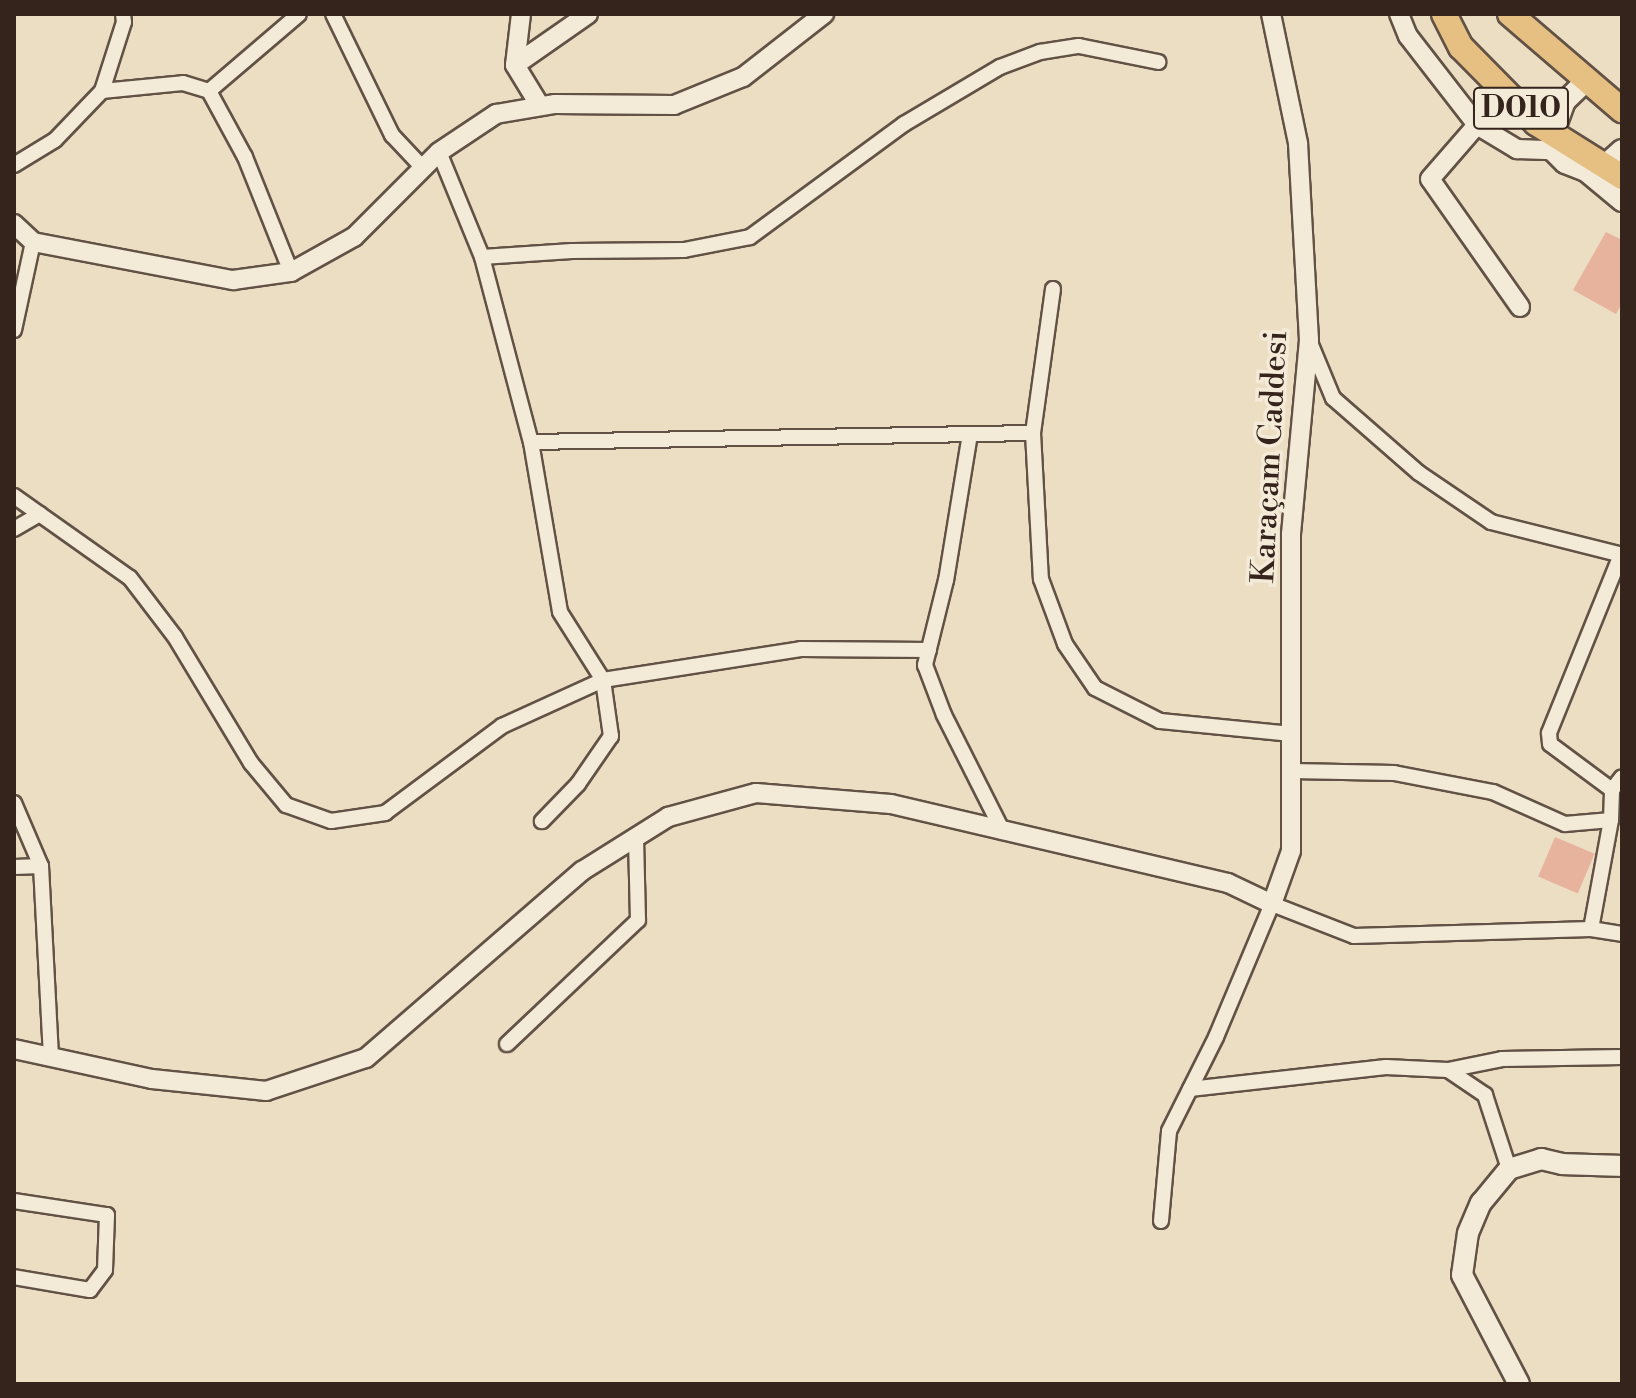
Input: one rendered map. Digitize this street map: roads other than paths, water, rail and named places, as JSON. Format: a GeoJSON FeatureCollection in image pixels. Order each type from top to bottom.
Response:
{"type":"FeatureCollection","features":[{"type":"Feature","properties":{"kind":"highway","name":"D010"},"geometry":{"type":"LineString","coordinates":[[1444,14],[1461,47],[1552,142],[1608,166]]}},
{"type":"Feature","properties":{"kind":"highway","name":"D010"},"geometry":{"type":"LineString","coordinates":[[1510,14],[1622,110]]}},
{"type":"Feature","properties":{"kind":"main road"},"geometry":{"type":"LineString","coordinates":[[1552,142],[1565,101],[1586,81]]}},
{"type":"Feature","properties":{"kind":"main road"},"geometry":{"type":"LineString","coordinates":[[1608,166],[1622,201]]}},
{"type":"Feature","properties":{"kind":"main road"},"geometry":{"type":"LineString","coordinates":[[1519,1384],[1462,1275],[1468,1233],[1481,1203],[1509,1169],[1541,1159],[1562,1164],[1622,1166]]}},
{"type":"Feature","properties":{"kind":"street"},"geometry":{"type":"LineString","coordinates":[[14,165],[55,140],[102,91],[124,22],[123,14]]}},
{"type":"Feature","properties":{"kind":"street"},"geometry":{"type":"LineString","coordinates":[[209,91],[299,14]]}},
{"type":"Feature","properties":{"kind":"street"},"geometry":{"type":"LineString","coordinates":[[333,14],[392,135],[423,168]]}},
{"type":"Feature","properties":{"kind":"street"},"geometry":{"type":"LineString","coordinates":[[521,14],[515,65],[540,106]]}},
{"type":"Feature","properties":{"kind":"street"},"geometry":{"type":"LineString","coordinates":[[515,65],[588,14]]}},
{"type":"Feature","properties":{"kind":"street"},"geometry":{"type":"LineString","coordinates":[[14,224],[33,242],[233,280],[291,272],[354,237],[439,152],[496,114],[540,106],[674,105],[743,77],[824,14]]}},
{"type":"Feature","properties":{"kind":"street","name":"Karaçam Caddesi"},"geometry":{"type":"LineString","coordinates":[[1271,14],[1298,143],[1309,340],[1291,534],[1291,851],[1272,904]]}},
{"type":"Feature","properties":{"kind":"street"},"geometry":{"type":"LineString","coordinates":[[1399,14],[1408,36],[1477,125],[1517,149],[1552,142]]}},
{"type":"Feature","properties":{"kind":"street"},"geometry":{"type":"LineString","coordinates":[[482,257],[572,251],[684,250],[750,237],[904,124],[1000,67],[1040,52],[1079,46],[1158,62]]}},
{"type":"Feature","properties":{"kind":"street"},"geometry":{"type":"LineString","coordinates":[[102,91],[183,83],[209,91],[245,157],[291,272]]}},
{"type":"Feature","properties":{"kind":"street"},"geometry":{"type":"LineString","coordinates":[[1477,125],[1430,179],[1520,307]]}},
{"type":"Feature","properties":{"kind":"street"},"geometry":{"type":"LineString","coordinates":[[439,152],[482,257],[531,442],[560,612],[603,680],[611,736],[578,784],[542,821]]}},
{"type":"Feature","properties":{"kind":"street"},"geometry":{"type":"LineString","coordinates":[[14,330],[33,242]]}},
{"type":"Feature","properties":{"kind":"street"},"geometry":{"type":"LineString","coordinates":[[1053,289],[1033,433],[1041,579],[1065,644],[1095,688],[1160,721],[1292,734]]}},
{"type":"Feature","properties":{"kind":"street"},"geometry":{"type":"LineString","coordinates":[[1309,340],[1333,398],[1419,473],[1491,522],[1621,555],[1549,733],[1550,744],[1612,790]]}},
{"type":"Feature","properties":{"kind":"street"},"geometry":{"type":"LineString","coordinates":[[531,442],[1033,433]]}},
{"type":"Feature","properties":{"kind":"street"},"geometry":{"type":"LineString","coordinates":[[970,434],[946,580],[925,665],[944,715],[1003,832]]}},
{"type":"Feature","properties":{"kind":"street"},"geometry":{"type":"LineString","coordinates":[[14,496],[130,578],[175,637],[251,763],[286,805],[331,821],[385,813],[502,726],[603,680],[801,649],[929,650]]}},
{"type":"Feature","properties":{"kind":"street"},"geometry":{"type":"LineString","coordinates":[[14,529],[40,514]]}},
{"type":"Feature","properties":{"kind":"street"},"geometry":{"type":"LineString","coordinates":[[1292,771],[1394,773],[1493,792],[1565,824],[1611,820]]}},
{"type":"Feature","properties":{"kind":"street"},"geometry":{"type":"LineString","coordinates":[[1591,929],[1611,820],[1612,790],[1622,777]]}},
{"type":"Feature","properties":{"kind":"street"},"geometry":{"type":"LineString","coordinates":[[14,1049],[152,1079],[266,1091],[366,1058],[582,871],[668,817],[756,793],[891,804],[1228,883],[1354,936],[1591,929],[1622,934]]}},
{"type":"Feature","properties":{"kind":"street"},"geometry":{"type":"LineString","coordinates":[[14,803],[41,866],[51,1057]]}},
{"type":"Feature","properties":{"kind":"street"},"geometry":{"type":"LineString","coordinates":[[507,1044],[638,920],[636,837]]}},
{"type":"Feature","properties":{"kind":"street"},"geometry":{"type":"LineString","coordinates":[[14,867],[41,866]]}},
{"type":"Feature","properties":{"kind":"street"},"geometry":{"type":"LineString","coordinates":[[1161,1221],[1169,1131],[1272,904]]}},
{"type":"Feature","properties":{"kind":"street"},"geometry":{"type":"LineString","coordinates":[[1190,1089],[1386,1067],[1448,1070],[1502,1059],[1622,1057]]}},
{"type":"Feature","properties":{"kind":"street"},"geometry":{"type":"LineString","coordinates":[[1448,1070],[1485,1095],[1509,1169]]}},
{"type":"Feature","properties":{"kind":"street"},"geometry":{"type":"LineString","coordinates":[[14,1201],[107,1215],[105,1270],[90,1290],[14,1277]]}}]}
